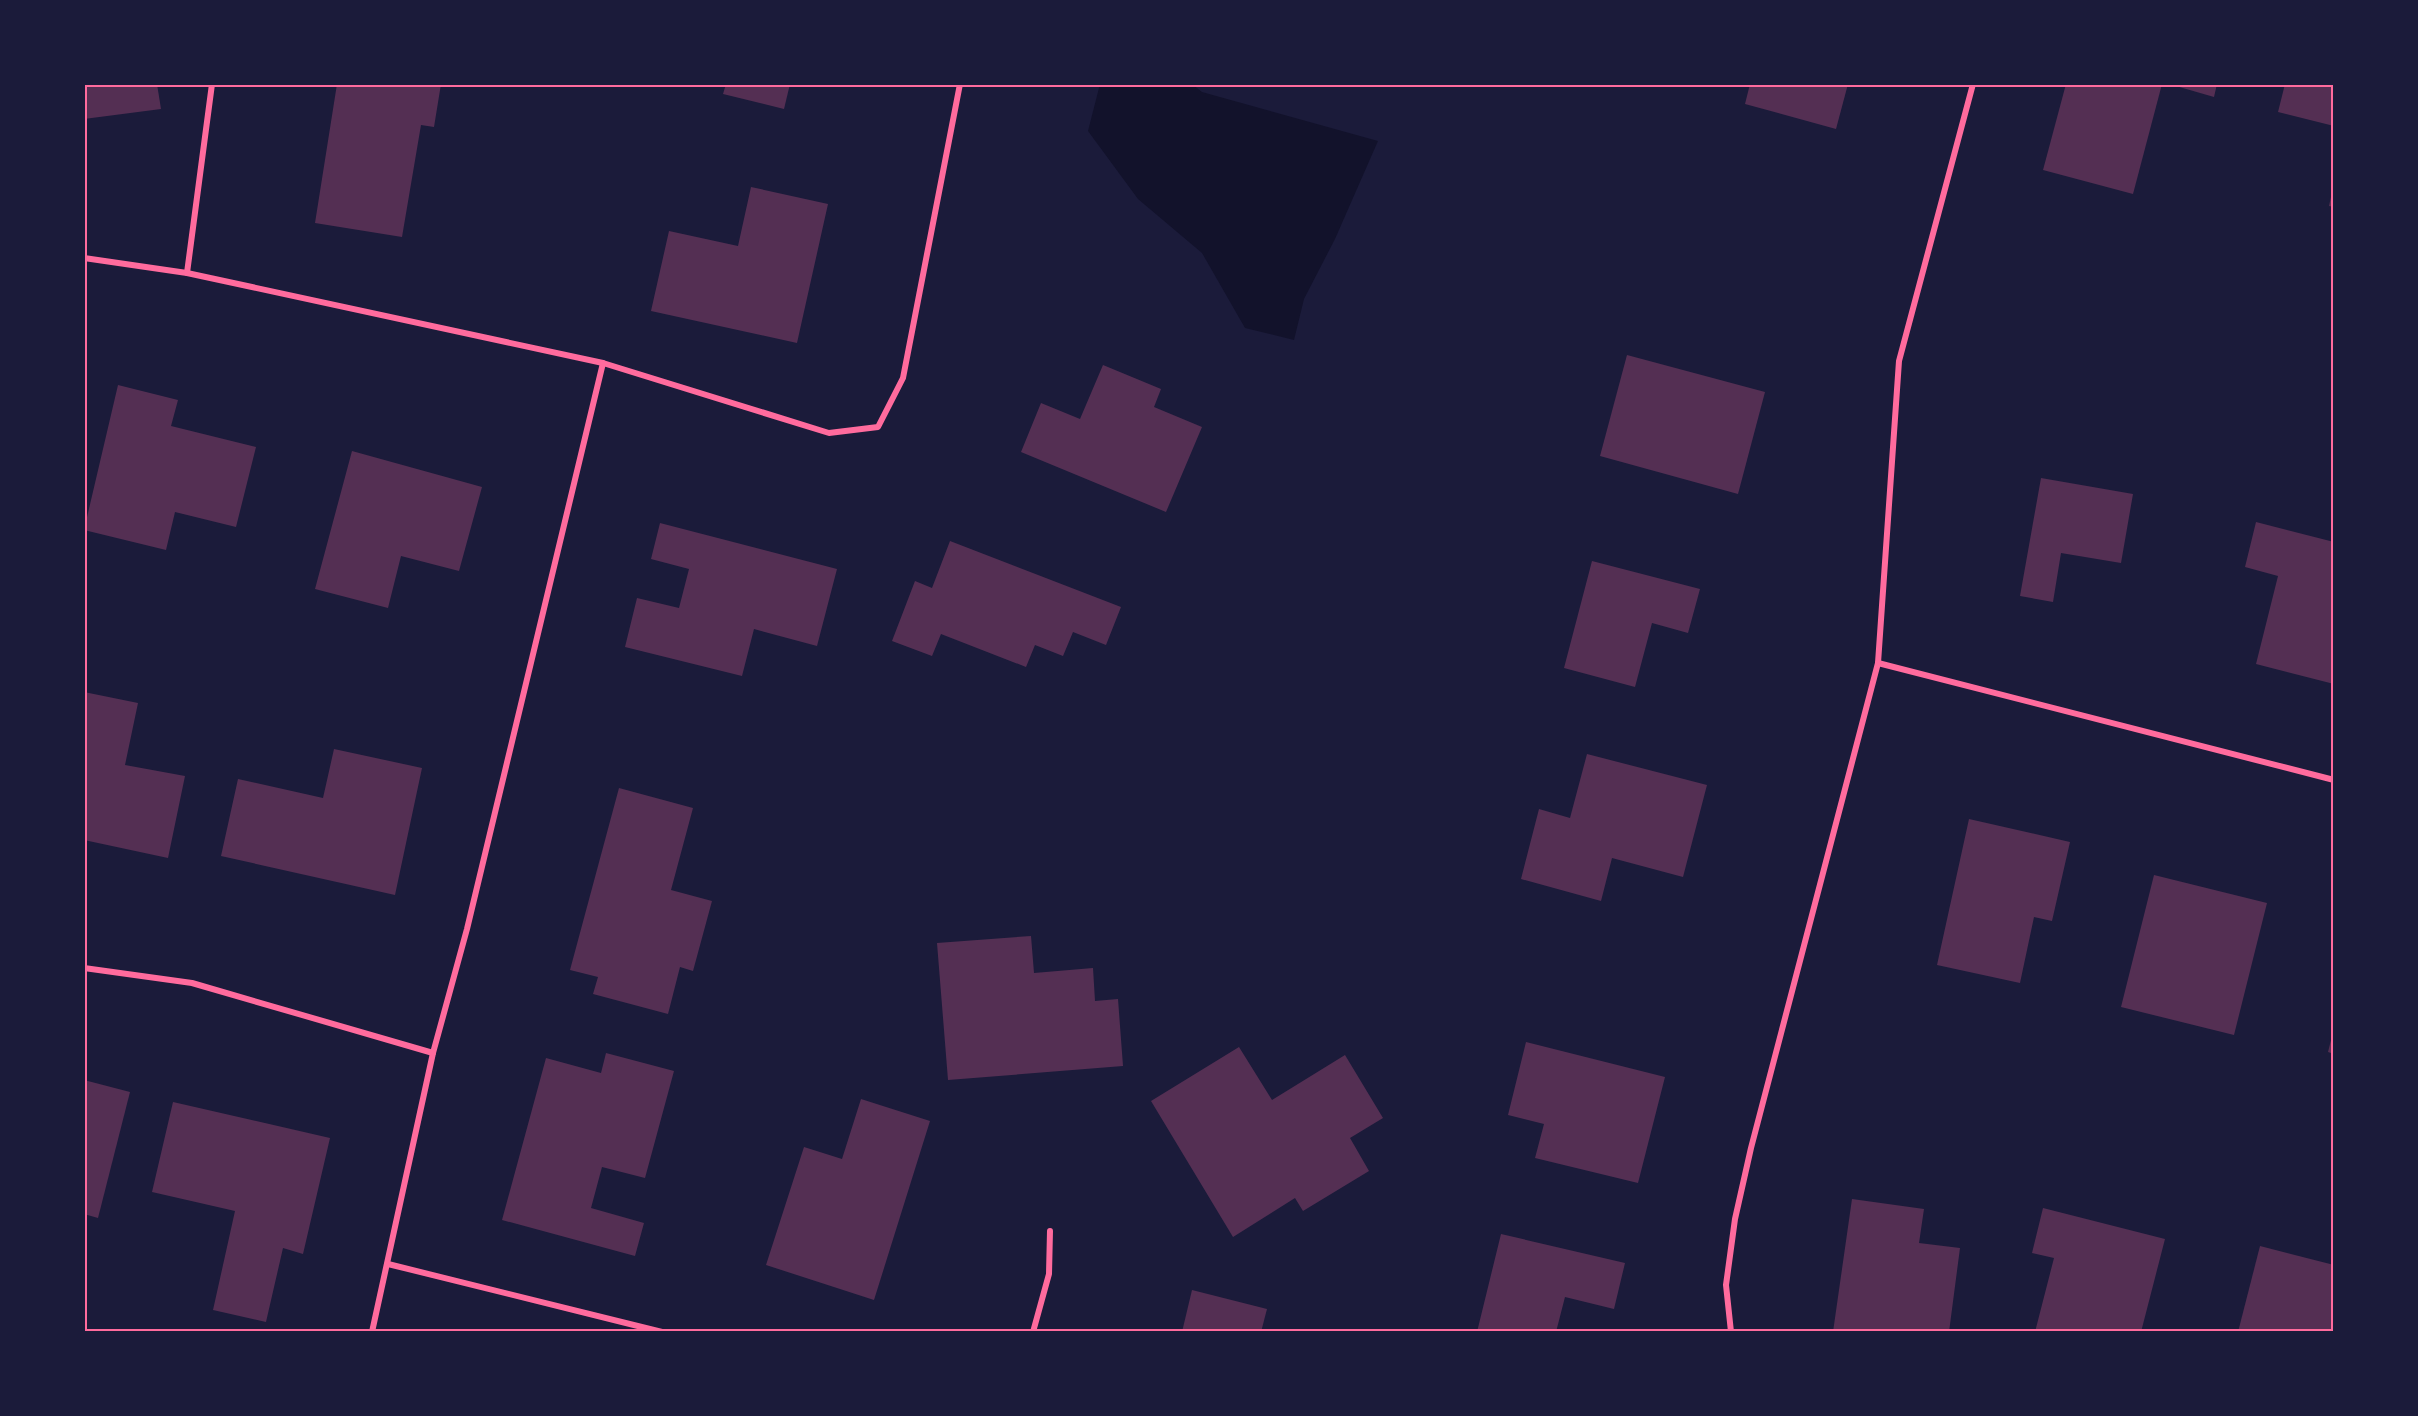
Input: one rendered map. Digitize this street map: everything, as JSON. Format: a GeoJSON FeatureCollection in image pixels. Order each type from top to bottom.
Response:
{"type":"FeatureCollection","features":[{"type":"Feature","properties":{"kind":"street"},"geometry":{"type":"LineString","coordinates":[[187,273],[212,84]]}},
{"type":"Feature","properties":{"kind":"street"},"geometry":{"type":"LineString","coordinates":[[84,258],[187,273],[603,363],[830,433],[878,427],[903,378],[960,84]]}},
{"type":"Feature","properties":{"kind":"street"},"geometry":{"type":"LineString","coordinates":[[1731,1332],[1726,1285],[1735,1220],[1751,1148],[1878,663],[1899,361],[1973,84]]}},
{"type":"Feature","properties":{"kind":"street"},"geometry":{"type":"LineString","coordinates":[[372,1332],[433,1053],[470,918],[603,363]]}},
{"type":"Feature","properties":{"kind":"street"},"geometry":{"type":"LineString","coordinates":[[1878,663],[2334,780]]}},
{"type":"Feature","properties":{"kind":"street"},"geometry":{"type":"LineString","coordinates":[[84,968],[192,983],[433,1053]]}},
{"type":"Feature","properties":{"kind":"street"},"geometry":{"type":"LineString","coordinates":[[1033,1332],[1049,1274],[1050,1231]]}},
{"type":"Feature","properties":{"kind":"street"},"geometry":{"type":"LineString","coordinates":[[388,1264],[662,1332]]}},
{"type":"Feature","properties":{"kind":"shaded area"},"geometry":{"type":"Polygon","coordinates":[[[1100,84],[1192,84],[1202,92],[1378,141],[1335,239],[1304,299],[1294,340],[1245,328],[1202,253],[1138,199],[1088,131],[1100,84]]]}},
{"type":"Feature","properties":{"kind":"building"},"geometry":{"type":"Polygon","coordinates":[[[84,84],[157,84],[161,109],[84,119],[84,84]]]}},
{"type":"Feature","properties":{"kind":"building"},"geometry":{"type":"Polygon","coordinates":[[[337,84],[441,84],[434,127],[421,125],[402,237],[315,223],[337,84]]]}},
{"type":"Feature","properties":{"kind":"building"},"geometry":{"type":"Polygon","coordinates":[[[726,84],[790,84],[784,109],[723,94],[726,84]]]}},
{"type":"Feature","properties":{"kind":"building"},"geometry":{"type":"Polygon","coordinates":[[[1750,84],[1848,84],[1836,129],[1745,104],[1750,84]]]}},
{"type":"Feature","properties":{"kind":"building"},"geometry":{"type":"Polygon","coordinates":[[[2066,84],[2162,84],[2133,194],[2043,170],[2066,84]]]}},
{"type":"Feature","properties":{"kind":"building"},"geometry":{"type":"Polygon","coordinates":[[[2169,84],[2217,84],[2214,97],[2169,84]]]}},
{"type":"Feature","properties":{"kind":"building"},"geometry":{"type":"Polygon","coordinates":[[[2285,84],[2334,84],[2334,126],[2278,112],[2285,84]]]}},
{"type":"Feature","properties":{"kind":"building"},"geometry":{"type":"Polygon","coordinates":[[[751,187],[828,204],[797,343],[651,311],[669,231],[738,246],[751,187]]]}},
{"type":"Feature","properties":{"kind":"building"},"geometry":{"type":"Polygon","coordinates":[[[2334,188],[2334,207],[2329,206],[2334,188]]]}},
{"type":"Feature","properties":{"kind":"building"},"geometry":{"type":"Polygon","coordinates":[[[1627,355],[1765,392],[1738,494],[1600,456],[1627,355]]]}},
{"type":"Feature","properties":{"kind":"building"},"geometry":{"type":"Polygon","coordinates":[[[1103,365],[1161,389],[1154,407],[1202,427],[1166,512],[1021,452],[1041,403],[1080,419],[1103,365]]]}},
{"type":"Feature","properties":{"kind":"building"},"geometry":{"type":"Polygon","coordinates":[[[118,385],[178,400],[171,426],[256,447],[236,527],[175,512],[166,550],[84,530],[118,385]]]}},
{"type":"Feature","properties":{"kind":"building"},"geometry":{"type":"Polygon","coordinates":[[[352,451],[482,487],[459,571],[401,556],[388,608],[315,589],[352,451]]]}},
{"type":"Feature","properties":{"kind":"building"},"geometry":{"type":"Polygon","coordinates":[[[2041,478],[2133,494],[2121,563],[2061,553],[2053,602],[2020,596],[2041,478]]]}},
{"type":"Feature","properties":{"kind":"building"},"geometry":{"type":"Polygon","coordinates":[[[2256,522],[2334,542],[2334,684],[2256,664],[2278,576],[2245,567],[2256,522]]]}},
{"type":"Feature","properties":{"kind":"building"},"geometry":{"type":"Polygon","coordinates":[[[660,523],[837,569],[817,646],[754,629],[742,676],[625,647],[637,598],[679,608],[689,569],[651,559],[660,523]]]}},
{"type":"Feature","properties":{"kind":"building"},"geometry":{"type":"Polygon","coordinates":[[[950,541],[1121,607],[1106,645],[1073,632],[1063,656],[1035,645],[1026,667],[941,634],[932,656],[892,641],[915,581],[932,588],[950,541]]]}},
{"type":"Feature","properties":{"kind":"building"},"geometry":{"type":"Polygon","coordinates":[[[1592,561],[1700,589],[1688,633],[1652,623],[1635,687],[1564,668],[1592,561]]]}},
{"type":"Feature","properties":{"kind":"building"},"geometry":{"type":"Polygon","coordinates":[[[84,692],[138,703],[125,765],[185,776],[168,858],[84,840],[84,692]]]}},
{"type":"Feature","properties":{"kind":"building"},"geometry":{"type":"Polygon","coordinates":[[[334,749],[422,768],[395,895],[221,856],[238,779],[323,798],[334,749]]]}},
{"type":"Feature","properties":{"kind":"building"},"geometry":{"type":"Polygon","coordinates":[[[1587,754],[1707,785],[1683,877],[1612,858],[1601,901],[1521,879],[1539,809],[1570,818],[1587,754]]]}},
{"type":"Feature","properties":{"kind":"building"},"geometry":{"type":"Polygon","coordinates":[[[619,788],[693,808],[671,890],[712,901],[693,971],[680,967],[668,1014],[593,994],[598,977],[570,970],[619,788]]]}},
{"type":"Feature","properties":{"kind":"building"},"geometry":{"type":"Polygon","coordinates":[[[1969,819],[2070,842],[2052,921],[2034,917],[2020,983],[1937,965],[1969,819]]]}},
{"type":"Feature","properties":{"kind":"building"},"geometry":{"type":"Polygon","coordinates":[[[2154,875],[2267,903],[2234,1035],[2121,1007],[2154,875]]]}},
{"type":"Feature","properties":{"kind":"building"},"geometry":{"type":"Polygon","coordinates":[[[1031,936],[1034,973],[1093,968],[1095,1001],[1118,999],[1123,1066],[948,1080],[937,943],[1031,936]]]}},
{"type":"Feature","properties":{"kind":"building"},"geometry":{"type":"Polygon","coordinates":[[[2334,1032],[2334,1054],[2328,1052],[2334,1032]]]}},
{"type":"Feature","properties":{"kind":"building"},"geometry":{"type":"Polygon","coordinates":[[[1526,1042],[1665,1077],[1638,1183],[1535,1158],[1544,1124],[1508,1115],[1526,1042]]]}},
{"type":"Feature","properties":{"kind":"building"},"geometry":{"type":"Polygon","coordinates":[[[1239,1047],[1272,1100],[1345,1055],[1383,1118],[1350,1138],[1369,1171],[1303,1211],[1295,1198],[1233,1237],[1151,1101],[1239,1047]]]}},
{"type":"Feature","properties":{"kind":"building"},"geometry":{"type":"Polygon","coordinates":[[[606,1053],[674,1071],[645,1178],[602,1167],[591,1208],[644,1223],[635,1256],[502,1220],[546,1058],[601,1073],[606,1053]]]}},
{"type":"Feature","properties":{"kind":"building"},"geometry":{"type":"Polygon","coordinates":[[[84,1080],[130,1092],[98,1218],[84,1214],[84,1080]]]}},
{"type":"Feature","properties":{"kind":"building"},"geometry":{"type":"Polygon","coordinates":[[[861,1099],[930,1121],[874,1300],[766,1265],[804,1147],[842,1159],[861,1099]]]}},
{"type":"Feature","properties":{"kind":"building"},"geometry":{"type":"Polygon","coordinates":[[[173,1102],[330,1138],[303,1254],[283,1248],[266,1322],[213,1310],[235,1211],[152,1192],[173,1102]]]}},
{"type":"Feature","properties":{"kind":"building"},"geometry":{"type":"Polygon","coordinates":[[[1852,1199],[1924,1209],[1919,1243],[1960,1248],[1949,1332],[1833,1332],[1852,1199]]]}},
{"type":"Feature","properties":{"kind":"building"},"geometry":{"type":"Polygon","coordinates":[[[2043,1208],[2165,1239],[2141,1332],[2035,1332],[2054,1258],[2032,1253],[2043,1208]]]}},
{"type":"Feature","properties":{"kind":"building"},"geometry":{"type":"Polygon","coordinates":[[[1501,1234],[1625,1263],[1614,1309],[1565,1297],[1556,1332],[1477,1332],[1501,1234]]]}},
{"type":"Feature","properties":{"kind":"building"},"geometry":{"type":"Polygon","coordinates":[[[2260,1246],[2334,1265],[2334,1332],[2238,1332],[2260,1246]]]}},
{"type":"Feature","properties":{"kind":"building"},"geometry":{"type":"Polygon","coordinates":[[[1192,1290],[1267,1309],[1261,1332],[1182,1332],[1192,1290]]]}}]}
